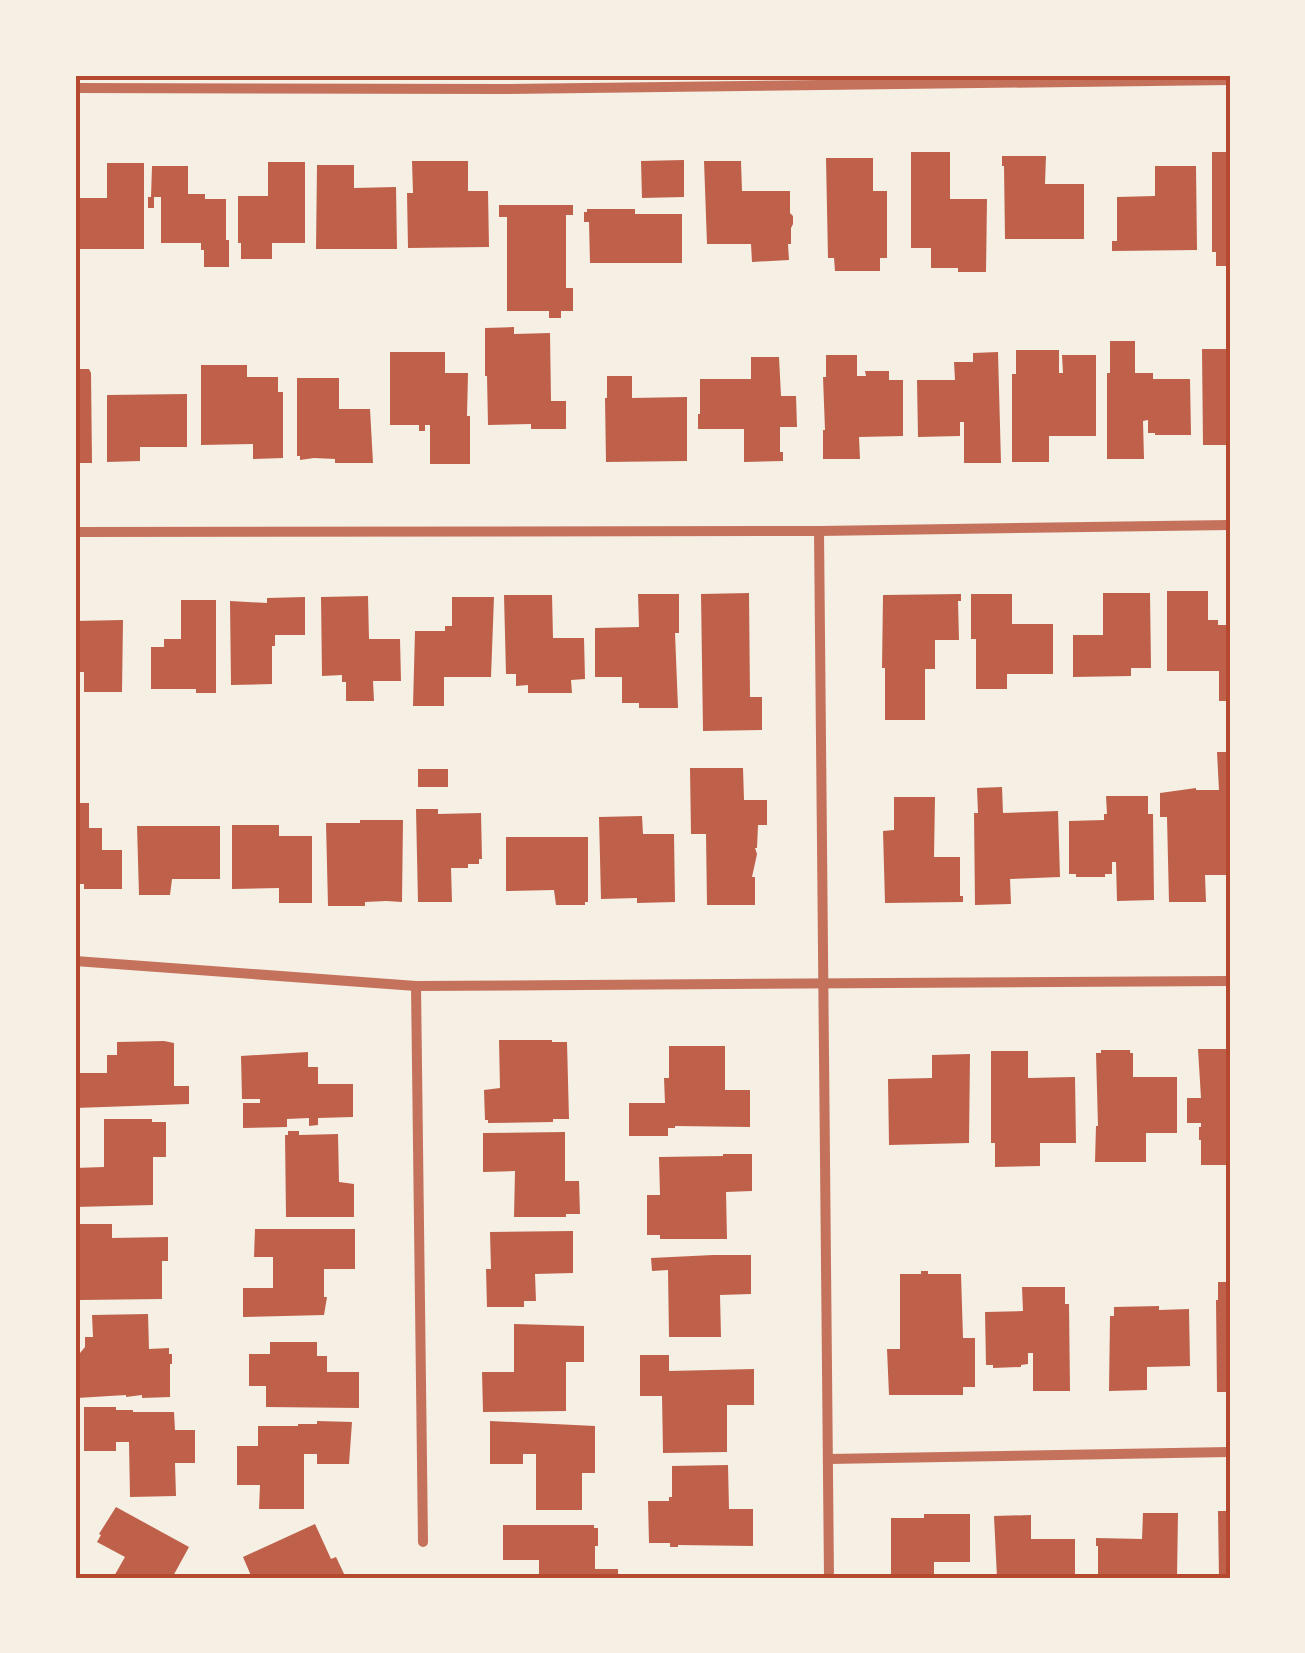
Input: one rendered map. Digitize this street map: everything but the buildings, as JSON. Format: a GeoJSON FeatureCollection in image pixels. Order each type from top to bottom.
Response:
{"type":"FeatureCollection","features":[{"type":"Feature","properties":{"kind":"street"},"geometry":{"type":"LineString","coordinates":[[503,75],[503,89]]}},
{"type":"Feature","properties":{"kind":"street"},"geometry":{"type":"LineString","coordinates":[[75,88],[503,89],[928,80],[1230,80]]}},
{"type":"Feature","properties":{"kind":"street"},"geometry":{"type":"LineString","coordinates":[[75,532],[818,531],[1230,525]]}},
{"type":"Feature","properties":{"kind":"street"},"geometry":{"type":"LineString","coordinates":[[818,531],[829,1578]]}},
{"type":"Feature","properties":{"kind":"street"},"geometry":{"type":"LineString","coordinates":[[75,961],[416,986],[1230,981]]}},
{"type":"Feature","properties":{"kind":"street"},"geometry":{"type":"LineString","coordinates":[[416,986],[423,1542]]}},
{"type":"Feature","properties":{"kind":"street"},"geometry":{"type":"LineString","coordinates":[[828,1458],[1230,1452]]}}]}
